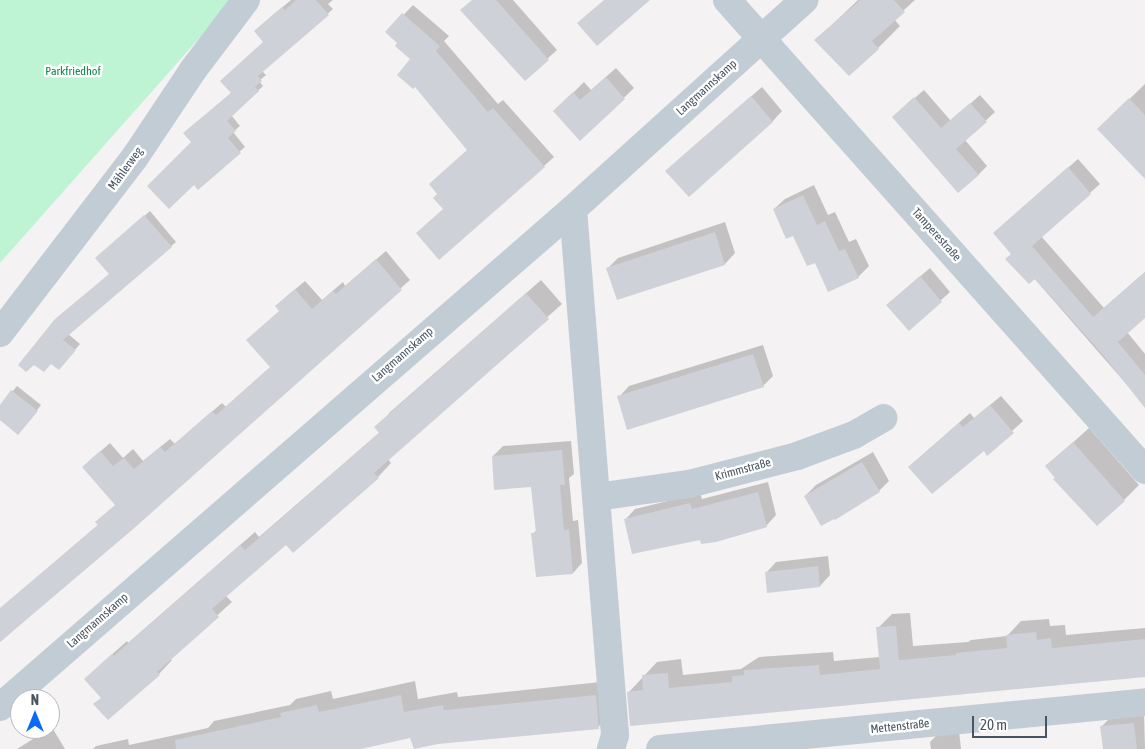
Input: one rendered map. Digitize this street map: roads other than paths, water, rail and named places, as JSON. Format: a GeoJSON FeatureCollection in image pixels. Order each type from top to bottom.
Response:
{"type":"FeatureCollection","features":[{"type":"Feature","properties":{"kind":"street","name":"Mählerweg"},"geometry":{"type":"LineString","coordinates":[[0,333],[135,157],[193,70],[246,0]]}},
{"type":"Feature","properties":{"kind":"street","name":"Tamperestraße"},"geometry":{"type":"LineString","coordinates":[[727,0],[1145,470]]}},
{"type":"Feature","properties":{"kind":"street","name":"Langmannskamp"},"geometry":{"type":"LineString","coordinates":[[0,707],[573,209],[804,0]]}},
{"type":"Feature","properties":{"kind":"street"},"geometry":{"type":"LineString","coordinates":[[573,209],[615,735],[611,749]]}},
{"type":"Feature","properties":{"kind":"street","name":"Krimmstraße"},"geometry":{"type":"LineString","coordinates":[[596,497],[689,484],[797,456],[854,435],[884,418]]}},
{"type":"Feature","properties":{"kind":"street","name":"Mettenstraße"},"geometry":{"type":"LineString","coordinates":[[660,749],[1143,706]]}},
{"type":"Feature","properties":{"kind":"park label","name":"Parkfriedhof"},"geometry":{"type":"Point","coordinates":[73,72]}}]}
